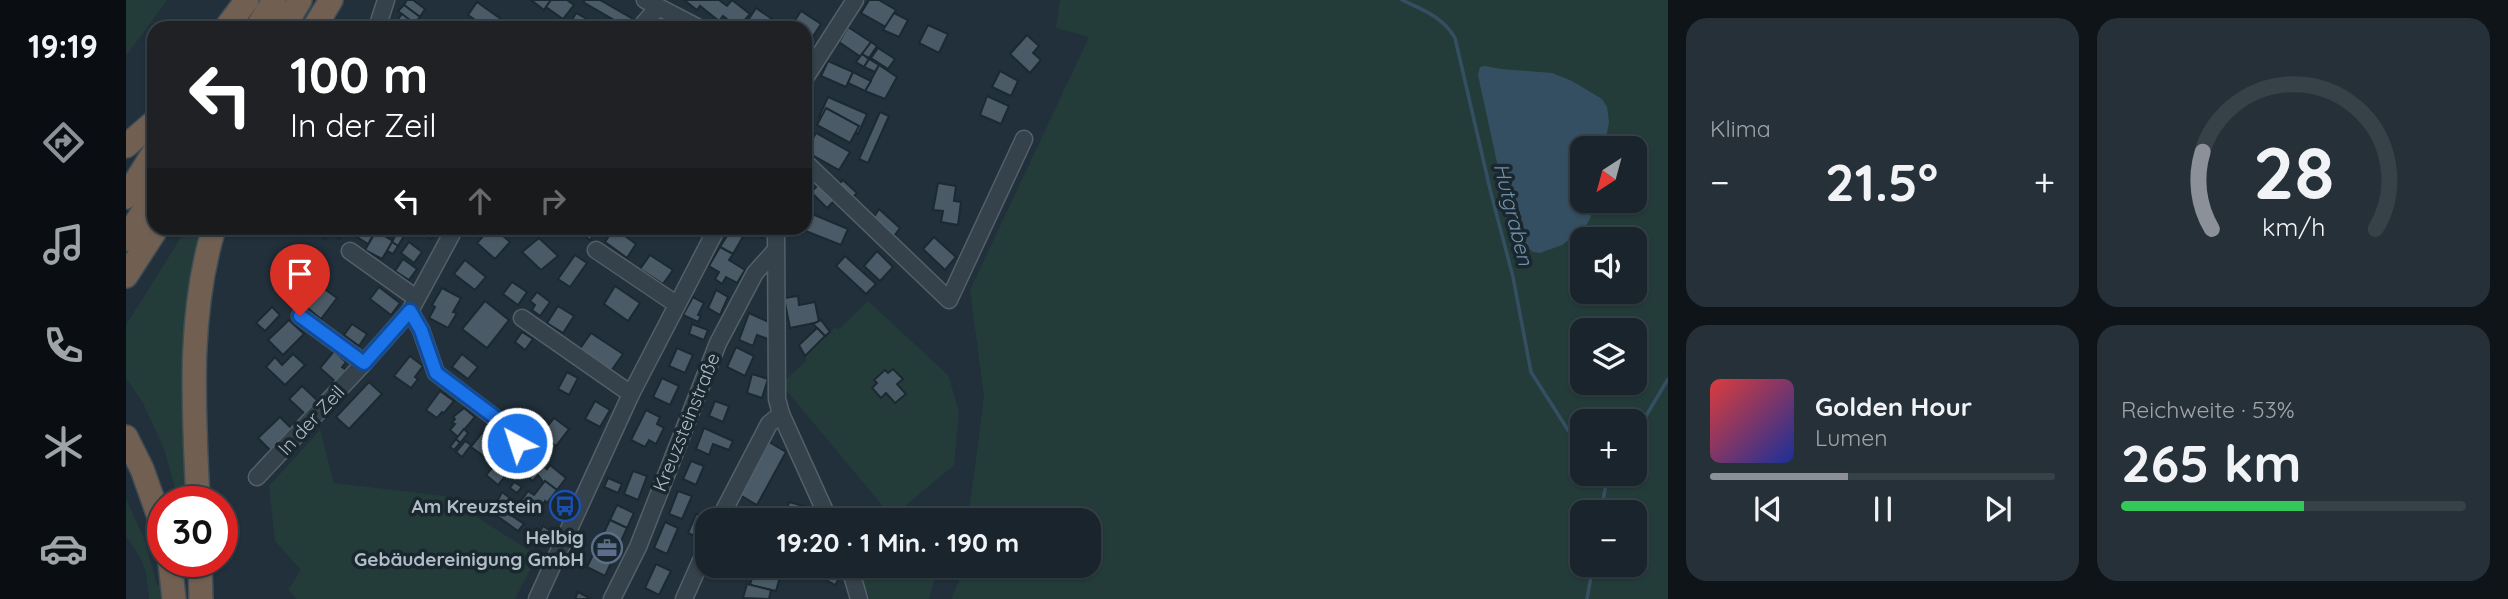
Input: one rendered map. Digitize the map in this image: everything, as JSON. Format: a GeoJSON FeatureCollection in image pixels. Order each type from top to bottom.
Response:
{"type":"FeatureCollection","features":[{"type":"Feature","properties":{"kind":"highway"},"geometry":{"type":"LineString","coordinates":[[261,21],[274,0]]}},
{"type":"Feature","properties":{"kind":"highway"},"geometry":{"type":"LineString","coordinates":[[287,21],[300,0]]}},
{"type":"Feature","properties":{"kind":"highway"},"geometry":{"type":"LineString","coordinates":[[318,21],[331,0]]}},
{"type":"Feature","properties":{"kind":"highway"},"geometry":{"type":"LineString","coordinates":[[233,21],[245,3]]}},
{"type":"Feature","properties":{"kind":"highway"},"geometry":{"type":"LineString","coordinates":[[126,146],[147,128]]}},
{"type":"Feature","properties":{"kind":"highway"},"geometry":{"type":"LineString","coordinates":[[126,197],[147,163]]}},
{"type":"Feature","properties":{"kind":"highway"},"geometry":{"type":"LineString","coordinates":[[126,239],[147,205]]}},
{"type":"Feature","properties":{"kind":"highway"},"geometry":{"type":"LineString","coordinates":[[127,275],[153,235]]}},
{"type":"Feature","properties":{"kind":"highway"},"geometry":{"type":"LineString","coordinates":[[197,486],[195,327],[202,273],[212,235]]}},
{"type":"Feature","properties":{"kind":"highway"},"geometry":{"type":"LineString","coordinates":[[126,437],[148,486]]}},
{"type":"Feature","properties":{"kind":"highway"},"geometry":{"type":"LineString","coordinates":[[172,577],[174,599]]}},
{"type":"Feature","properties":{"kind":"highway"},"geometry":{"type":"LineString","coordinates":[[200,577],[201,599]]}},
{"type":"Feature","properties":{"kind":"street"},"geometry":{"type":"LineString","coordinates":[[379,21],[386,0]]}},
{"type":"Feature","properties":{"kind":"street"},"geometry":{"type":"LineString","coordinates":[[812,67],[855,0]]}},
{"type":"Feature","properties":{"kind":"street"},"geometry":{"type":"LineString","coordinates":[[643,21],[651,4],[685,21]]}},
{"type":"Feature","properties":{"kind":"street"},"geometry":{"type":"LineString","coordinates":[[812,169],[949,300],[1024,139]]}},
{"type":"Feature","properties":{"kind":"street","name":"In der Zeil"},"geometry":{"type":"LineString","coordinates":[[257,477],[364,363],[413,304],[451,235]]}},
{"type":"Feature","properties":{"kind":"street"},"geometry":{"type":"LineString","coordinates":[[537,599],[631,394],[713,235]]}},
{"type":"Feature","properties":{"kind":"street"},"geometry":{"type":"LineString","coordinates":[[775,235],[777,399],[781,414],[824,508]]}},
{"type":"Feature","properties":{"kind":"street"},"geometry":{"type":"LineString","coordinates":[[596,250],[676,304]]}},
{"type":"Feature","properties":{"kind":"street"},"geometry":{"type":"LineString","coordinates":[[350,251],[413,304],[436,373],[512,430],[517,443]]}},
{"type":"Feature","properties":{"kind":"street","name":"Kreuzsteinstraße"},"geometry":{"type":"LineString","coordinates":[[612,599],[638,547],[718,343],[755,273],[774,252]]}},
{"type":"Feature","properties":{"kind":"street"},"geometry":{"type":"LineString","coordinates":[[300,316],[364,363]]}},
{"type":"Feature","properties":{"kind":"street"},"geometry":{"type":"LineString","coordinates":[[522,318],[631,394]]}},
{"type":"Feature","properties":{"kind":"street"},"geometry":{"type":"LineString","coordinates":[[725,508],[769,424],[781,414]]}},
{"type":"Feature","properties":{"kind":"street"},"geometry":{"type":"LineString","coordinates":[[684,599],[695,574]]}},
{"type":"Feature","properties":{"kind":"street"},"geometry":{"type":"LineString","coordinates":[[853,578],[859,599]]}},
{"type":"Feature","properties":{"kind":"green space"},"geometry":{"type":"Polygon","coordinates":[[[126,0],[167,0],[152,21],[147,21],[147,27],[126,56],[126,0]]]}},
{"type":"Feature","properties":{"kind":"green space"},"geometry":{"type":"Polygon","coordinates":[[[1060,0],[1668,0],[1668,599],[951,599],[961,578],[1101,578],[1101,508],[970,508],[984,397],[970,290],[1089,37],[1056,28],[1060,0]]]}},
{"type":"Feature","properties":{"kind":"green space"},"geometry":{"type":"Polygon","coordinates":[[[183,235],[205,235],[190,486],[174,486],[164,449],[143,403],[126,378],[126,325],[183,235]]]}},
{"type":"Feature","properties":{"kind":"green space"},"geometry":{"type":"Polygon","coordinates":[[[868,301],[948,375],[959,411],[954,465],[903,508],[884,508],[781,384],[807,360],[805,356],[835,327],[838,330],[868,301]]]}},
{"type":"Feature","properties":{"kind":"green space"},"geometry":{"type":"Polygon","coordinates":[[[320,430],[334,483],[445,496],[537,556],[515,599],[297,599],[288,590],[301,570],[275,541],[269,486],[320,430]]]}},
{"type":"Feature","properties":{"kind":"green space"},"geometry":{"type":"Polygon","coordinates":[[[126,499],[147,549],[147,577],[155,577],[157,585],[162,586],[163,599],[149,599],[146,572],[126,536],[126,499]]]}},
{"type":"Feature","properties":{"kind":"green space"},"geometry":{"type":"Polygon","coordinates":[[[862,578],[935,578],[929,599],[870,599],[862,578]]]}},
{"type":"Feature","properties":{"kind":"water"},"geometry":{"type":"Polygon","coordinates":[[[1480,67],[1552,73],[1572,81],[1602,99],[1607,107],[1609,122],[1606,136],[1570,136],[1570,214],[1591,214],[1586,227],[1570,227],[1570,239],[1562,245],[1540,253],[1533,252],[1516,236],[1508,213],[1478,75],[1480,67]]]}},
{"type":"Feature","properties":{"kind":"building"},"geometry":{"type":"Polygon","coordinates":[[[407,0],[413,0],[425,9],[420,17],[404,5],[407,0]]]}},
{"type":"Feature","properties":{"kind":"building"},"geometry":{"type":"Polygon","coordinates":[[[531,0],[551,0],[544,10],[531,0]]]}},
{"type":"Feature","properties":{"kind":"building"},"geometry":{"type":"Polygon","coordinates":[[[551,0],[567,0],[574,5],[563,19],[546,7],[551,0]]]}},
{"type":"Feature","properties":{"kind":"building"},"geometry":{"type":"Polygon","coordinates":[[[600,0],[633,19],[616,21],[583,2],[600,0]]]}},
{"type":"Feature","properties":{"kind":"building"},"geometry":{"type":"Polygon","coordinates":[[[684,0],[719,0],[727,6],[732,0],[750,14],[744,21],[729,21],[723,16],[719,21],[700,6],[697,10],[684,0]]]}},
{"type":"Feature","properties":{"kind":"building"},"geometry":{"type":"Polygon","coordinates":[[[869,0],[879,0],[896,10],[886,27],[861,13],[869,0]]]}},
{"type":"Feature","properties":{"kind":"building"},"geometry":{"type":"Polygon","coordinates":[[[477,2],[504,21],[477,21],[468,15],[477,2]]]}},
{"type":"Feature","properties":{"kind":"building"},"geometry":{"type":"Polygon","coordinates":[[[404,5],[420,17],[417,21],[410,21],[398,11],[404,5]]]}},
{"type":"Feature","properties":{"kind":"building"},"geometry":{"type":"Polygon","coordinates":[[[756,8],[775,21],[748,21],[756,8]]]}},
{"type":"Feature","properties":{"kind":"building"},"geometry":{"type":"Polygon","coordinates":[[[801,11],[821,24],[812,38],[812,21],[795,21],[801,11]]]}},
{"type":"Feature","properties":{"kind":"building"},"geometry":{"type":"Polygon","coordinates":[[[576,13],[590,21],[572,21],[576,13]]]}},
{"type":"Feature","properties":{"kind":"building"},"geometry":{"type":"Polygon","coordinates":[[[894,13],[908,20],[899,37],[883,30],[894,13]]]}},
{"type":"Feature","properties":{"kind":"building"},"geometry":{"type":"Polygon","coordinates":[[[402,14],[411,21],[397,21],[402,14]]]}},
{"type":"Feature","properties":{"kind":"building"},"geometry":{"type":"Polygon","coordinates":[[[928,25],[948,34],[939,53],[919,43],[928,25]]]}},
{"type":"Feature","properties":{"kind":"building"},"geometry":{"type":"Polygon","coordinates":[[[848,27],[871,42],[861,57],[839,42],[848,27]]]}},
{"type":"Feature","properties":{"kind":"building"},"geometry":{"type":"Polygon","coordinates":[[[1027,35],[1039,46],[1033,53],[1041,60],[1030,73],[1010,54],[1027,35]]]}},
{"type":"Feature","properties":{"kind":"building"},"geometry":{"type":"Polygon","coordinates":[[[871,42],[877,46],[869,58],[862,54],[871,42]]]}},
{"type":"Feature","properties":{"kind":"building"},"geometry":{"type":"Polygon","coordinates":[[[878,48],[895,59],[888,69],[871,58],[878,48]]]}},
{"type":"Feature","properties":{"kind":"building"},"geometry":{"type":"Polygon","coordinates":[[[862,54],[869,59],[864,67],[856,62],[862,54]]]}},
{"type":"Feature","properties":{"kind":"building"},"geometry":{"type":"Polygon","coordinates":[[[869,59],[879,65],[875,72],[864,67],[869,59]]]}},
{"type":"Feature","properties":{"kind":"building"},"geometry":{"type":"Polygon","coordinates":[[[828,61],[853,72],[846,87],[821,76],[828,61]]]}},
{"type":"Feature","properties":{"kind":"building"},"geometry":{"type":"Polygon","coordinates":[[[879,65],[897,77],[885,99],[865,91],[879,65]]]}},
{"type":"Feature","properties":{"kind":"building"},"geometry":{"type":"Polygon","coordinates":[[[1000,71],[1018,81],[1011,96],[992,87],[1000,71]]]}},
{"type":"Feature","properties":{"kind":"building"},"geometry":{"type":"Polygon","coordinates":[[[853,72],[871,81],[865,91],[848,83],[853,72]]]}},
{"type":"Feature","properties":{"kind":"building"},"geometry":{"type":"Polygon","coordinates":[[[987,96],[1009,106],[1001,124],[980,115],[987,96]]]}},
{"type":"Feature","properties":{"kind":"building"},"geometry":{"type":"Polygon","coordinates":[[[828,97],[867,114],[858,134],[834,113],[819,117],[828,97]]]}},
{"type":"Feature","properties":{"kind":"building"},"geometry":{"type":"Polygon","coordinates":[[[826,108],[859,126],[850,143],[817,125],[826,108]]]}},
{"type":"Feature","properties":{"kind":"building"},"geometry":{"type":"Polygon","coordinates":[[[880,112],[889,116],[868,163],[859,159],[880,112]]]}},
{"type":"Feature","properties":{"kind":"building"},"geometry":{"type":"Polygon","coordinates":[[[816,133],[850,152],[839,170],[812,155],[812,140],[816,133]]]}},
{"type":"Feature","properties":{"kind":"building"},"geometry":{"type":"Polygon","coordinates":[[[843,180],[857,193],[851,199],[837,186],[843,180]]]}},
{"type":"Feature","properties":{"kind":"building"},"geometry":{"type":"Polygon","coordinates":[[[821,182],[837,198],[827,208],[812,191],[821,182]]]}},
{"type":"Feature","properties":{"kind":"building"},"geometry":{"type":"Polygon","coordinates":[[[938,183],[956,186],[954,201],[961,202],[958,225],[941,222],[943,211],[933,210],[938,183]]]}},
{"type":"Feature","properties":{"kind":"building"},"geometry":{"type":"Polygon","coordinates":[[[879,209],[900,228],[892,239],[872,220],[879,209]]]}},
{"type":"Feature","properties":{"kind":"building"},"geometry":{"type":"Polygon","coordinates":[[[812,214],[848,229],[841,245],[812,234],[812,214]]]}},
{"type":"Feature","properties":{"kind":"building"},"geometry":{"type":"Polygon","coordinates":[[[358,235],[373,235],[368,244],[357,237],[358,235]]]}},
{"type":"Feature","properties":{"kind":"building"},"geometry":{"type":"Polygon","coordinates":[[[374,235],[383,235],[393,241],[382,259],[365,250],[374,235]]]}},
{"type":"Feature","properties":{"kind":"building"},"geometry":{"type":"Polygon","coordinates":[[[396,235],[404,236],[398,246],[392,242],[396,235]]]}},
{"type":"Feature","properties":{"kind":"building"},"geometry":{"type":"Polygon","coordinates":[[[484,235],[502,235],[510,242],[495,259],[477,243],[484,235]]]}},
{"type":"Feature","properties":{"kind":"building"},"geometry":{"type":"Polygon","coordinates":[[[610,235],[624,235],[636,244],[627,258],[605,242],[610,235]]]}},
{"type":"Feature","properties":{"kind":"building"},"geometry":{"type":"Polygon","coordinates":[[[728,235],[744,235],[733,254],[720,247],[728,235]]]}},
{"type":"Feature","properties":{"kind":"building"},"geometry":{"type":"Polygon","coordinates":[[[934,237],[956,257],[945,270],[923,249],[934,237]]]}},
{"type":"Feature","properties":{"kind":"building"},"geometry":{"type":"Polygon","coordinates":[[[539,238],[558,256],[541,270],[522,252],[539,238]]]}},
{"type":"Feature","properties":{"kind":"building"},"geometry":{"type":"Polygon","coordinates":[[[392,242],[398,246],[393,254],[387,251],[392,242]]]}},
{"type":"Feature","properties":{"kind":"building"},"geometry":{"type":"Polygon","coordinates":[[[409,242],[422,252],[414,263],[401,253],[409,242]]]}},
{"type":"Feature","properties":{"kind":"building"},"geometry":{"type":"Polygon","coordinates":[[[720,247],[733,254],[729,260],[745,270],[737,283],[726,277],[722,284],[715,279],[719,272],[709,266],[720,247]]]}},
{"type":"Feature","properties":{"kind":"building"},"geometry":{"type":"Polygon","coordinates":[[[877,251],[893,267],[880,281],[864,266],[877,251]]]}},
{"type":"Feature","properties":{"kind":"building"},"geometry":{"type":"Polygon","coordinates":[[[575,255],[587,263],[570,287],[558,279],[575,255]]]}},
{"type":"Feature","properties":{"kind":"building"},"geometry":{"type":"Polygon","coordinates":[[[650,255],[673,270],[663,284],[640,269],[650,255]]]}},
{"type":"Feature","properties":{"kind":"building"},"geometry":{"type":"Polygon","coordinates":[[[845,256],[876,284],[866,294],[836,266],[845,256]]]}},
{"type":"Feature","properties":{"kind":"building"},"geometry":{"type":"Polygon","coordinates":[[[403,259],[417,269],[409,280],[395,271],[403,259]]]}},
{"type":"Feature","properties":{"kind":"building"},"geometry":{"type":"Polygon","coordinates":[[[465,260],[486,277],[475,290],[454,274],[465,260]]]}},
{"type":"Feature","properties":{"kind":"building"},"geometry":{"type":"Polygon","coordinates":[[[286,266],[312,284],[303,296],[295,289],[291,295],[273,282],[286,266]]]}},
{"type":"Feature","properties":{"kind":"building"},"geometry":{"type":"Polygon","coordinates":[[[512,282],[527,292],[518,305],[503,294],[512,282]]]}},
{"type":"Feature","properties":{"kind":"building"},"geometry":{"type":"Polygon","coordinates":[[[319,285],[337,298],[321,319],[304,305],[319,285]]]}},
{"type":"Feature","properties":{"kind":"building"},"geometry":{"type":"Polygon","coordinates":[[[615,286],[640,303],[628,321],[604,304],[615,286]]]}},
{"type":"Feature","properties":{"kind":"building"},"geometry":{"type":"Polygon","coordinates":[[[379,287],[400,303],[391,315],[370,299],[379,287]]]}},
{"type":"Feature","properties":{"kind":"building"},"geometry":{"type":"Polygon","coordinates":[[[442,288],[461,298],[453,312],[457,313],[448,328],[429,318],[435,307],[432,305],[442,288]]]}},
{"type":"Feature","properties":{"kind":"building"},"geometry":{"type":"Polygon","coordinates":[[[716,290],[728,297],[720,315],[708,308],[716,290]]]}},
{"type":"Feature","properties":{"kind":"building"},"geometry":{"type":"Polygon","coordinates":[[[537,292],[550,302],[540,316],[532,310],[535,305],[530,301],[537,292]]]}},
{"type":"Feature","properties":{"kind":"building"},"geometry":{"type":"Polygon","coordinates":[[[798,296],[799,305],[815,302],[819,322],[790,328],[784,298],[798,296]]]}},
{"type":"Feature","properties":{"kind":"building"},"geometry":{"type":"Polygon","coordinates":[[[693,297],[704,303],[698,315],[701,316],[698,322],[683,315],[693,297]]]}},
{"type":"Feature","properties":{"kind":"building"},"geometry":{"type":"Polygon","coordinates":[[[485,301],[509,320],[487,348],[462,329],[485,301]]]}},
{"type":"Feature","properties":{"kind":"building"},"geometry":{"type":"Polygon","coordinates":[[[558,306],[574,316],[563,333],[547,323],[558,306]]]}},
{"type":"Feature","properties":{"kind":"building"},"geometry":{"type":"Polygon","coordinates":[[[272,307],[280,315],[265,331],[256,323],[272,307]]]}},
{"type":"Feature","properties":{"kind":"building"},"geometry":{"type":"Polygon","coordinates":[[[749,313],[773,324],[768,339],[757,335],[753,346],[739,340],[749,313]]]}},
{"type":"Feature","properties":{"kind":"building"},"geometry":{"type":"Polygon","coordinates":[[[289,320],[304,334],[283,355],[268,340],[289,320]]]}},
{"type":"Feature","properties":{"kind":"building"},"geometry":{"type":"Polygon","coordinates":[[[821,320],[830,332],[825,336],[813,324],[821,320]]]}},
{"type":"Feature","properties":{"kind":"building"},"geometry":{"type":"Polygon","coordinates":[[[352,324],[367,334],[359,346],[344,335],[352,324]]]}},
{"type":"Feature","properties":{"kind":"building"},"geometry":{"type":"Polygon","coordinates":[[[692,324],[708,330],[704,340],[689,334],[692,324]]]}},
{"type":"Feature","properties":{"kind":"building"},"geometry":{"type":"Polygon","coordinates":[[[817,328],[825,336],[805,356],[799,345],[817,328]]]}},
{"type":"Feature","properties":{"kind":"building"},"geometry":{"type":"Polygon","coordinates":[[[522,332],[533,339],[525,350],[515,342],[522,332]]]}},
{"type":"Feature","properties":{"kind":"building"},"geometry":{"type":"Polygon","coordinates":[[[591,333],[623,354],[611,371],[579,350],[591,333]]]}},
{"type":"Feature","properties":{"kind":"building"},"geometry":{"type":"Polygon","coordinates":[[[736,347],[754,356],[745,376],[727,367],[736,347]]]}},
{"type":"Feature","properties":{"kind":"building"},"geometry":{"type":"Polygon","coordinates":[[[677,348],[693,355],[685,373],[669,366],[677,348]]]}},
{"type":"Feature","properties":{"kind":"building"},"geometry":{"type":"Polygon","coordinates":[[[334,351],[346,362],[342,367],[346,370],[336,382],[320,368],[334,351]]]}},
{"type":"Feature","properties":{"kind":"building"},"geometry":{"type":"Polygon","coordinates":[[[293,354],[305,365],[285,385],[266,367],[275,357],[282,365],[293,354]]]}},
{"type":"Feature","properties":{"kind":"building"},"geometry":{"type":"Polygon","coordinates":[[[462,354],[478,367],[468,379],[452,367],[462,354]]]}},
{"type":"Feature","properties":{"kind":"building"},"geometry":{"type":"Polygon","coordinates":[[[410,356],[423,366],[411,388],[394,376],[410,356]]]}},
{"type":"Feature","properties":{"kind":"building"},"geometry":{"type":"Polygon","coordinates":[[[893,369],[903,379],[897,384],[906,394],[895,403],[886,393],[881,398],[872,388],[877,383],[874,380],[885,370],[888,373],[893,369]]]}},
{"type":"Feature","properties":{"kind":"building"},"geometry":{"type":"Polygon","coordinates":[[[567,372],[578,378],[569,395],[558,389],[567,372]]]}},
{"type":"Feature","properties":{"kind":"building"},"geometry":{"type":"Polygon","coordinates":[[[752,374],[768,379],[762,398],[747,393],[752,374]]]}},
{"type":"Feature","properties":{"kind":"building"},"geometry":{"type":"Polygon","coordinates":[[[662,378],[679,386],[670,405],[653,397],[662,378]]]}},
{"type":"Feature","properties":{"kind":"building"},"geometry":{"type":"Polygon","coordinates":[[[369,382],[382,394],[349,429],[336,417],[369,382]]]}},
{"type":"Feature","properties":{"kind":"building"},"geometry":{"type":"Polygon","coordinates":[[[302,386],[318,401],[305,414],[289,399],[302,386]]]}},
{"type":"Feature","properties":{"kind":"building"},"geometry":{"type":"Polygon","coordinates":[[[440,391],[454,401],[437,418],[426,410],[440,391]]]}},
{"type":"Feature","properties":{"kind":"building"},"geometry":{"type":"Polygon","coordinates":[[[595,401],[610,410],[600,427],[585,419],[595,401]]]}},
{"type":"Feature","properties":{"kind":"building"},"geometry":{"type":"Polygon","coordinates":[[[715,401],[729,406],[723,422],[709,416],[715,401]]]}},
{"type":"Feature","properties":{"kind":"building"},"geometry":{"type":"Polygon","coordinates":[[[464,408],[475,417],[458,437],[450,430],[455,424],[452,423],[455,419],[453,417],[464,408]]]}},
{"type":"Feature","properties":{"kind":"building"},"geometry":{"type":"Polygon","coordinates":[[[646,410],[660,417],[657,424],[664,428],[656,444],[649,440],[645,447],[631,440],[646,410]]]}},
{"type":"Feature","properties":{"kind":"building"},"geometry":{"type":"Polygon","coordinates":[[[280,417],[293,430],[271,451],[258,438],[280,417]]]}},
{"type":"Feature","properties":{"kind":"building"},"geometry":{"type":"Polygon","coordinates":[[[554,418],[569,429],[556,446],[541,435],[554,418]]]}},
{"type":"Feature","properties":{"kind":"building"},"geometry":{"type":"Polygon","coordinates":[[[704,428],[733,441],[729,450],[713,444],[709,455],[696,449],[704,428]]]}},
{"type":"Feature","properties":{"kind":"building"},"geometry":{"type":"Polygon","coordinates":[[[464,429],[468,433],[460,443],[456,439],[464,429]]]}},
{"type":"Feature","properties":{"kind":"building"},"geometry":{"type":"Polygon","coordinates":[[[482,433],[495,444],[485,457],[471,447],[482,433]]]}},
{"type":"Feature","properties":{"kind":"building"},"geometry":{"type":"Polygon","coordinates":[[[456,439],[460,443],[454,450],[450,447],[456,439]]]}},
{"type":"Feature","properties":{"kind":"building"},"geometry":{"type":"Polygon","coordinates":[[[465,441],[471,445],[462,457],[456,452],[465,441]]]}},
{"type":"Feature","properties":{"kind":"building"},"geometry":{"type":"Polygon","coordinates":[[[769,442],[786,452],[757,505],[740,495],[769,442]]]}},
{"type":"Feature","properties":{"kind":"building"},"geometry":{"type":"Polygon","coordinates":[[[532,457],[547,469],[550,465],[566,478],[557,490],[545,481],[544,483],[538,475],[533,481],[521,472],[532,457]]]}},
{"type":"Feature","properties":{"kind":"building"},"geometry":{"type":"Polygon","coordinates":[[[691,461],[704,466],[696,485],[683,479],[691,461]]]}},
{"type":"Feature","properties":{"kind":"building"},"geometry":{"type":"Polygon","coordinates":[[[497,462],[509,472],[498,485],[486,475],[497,462]]]}},
{"type":"Feature","properties":{"kind":"building"},"geometry":{"type":"Polygon","coordinates":[[[633,471],[647,476],[638,500],[624,494],[633,471]]]}},
{"type":"Feature","properties":{"kind":"building"},"geometry":{"type":"Polygon","coordinates":[[[608,478],[622,484],[618,493],[604,487],[608,478]]]}},
{"type":"Feature","properties":{"kind":"building"},"geometry":{"type":"Polygon","coordinates":[[[545,481],[557,490],[547,503],[545,501],[538,514],[521,501],[528,491],[534,495],[545,481]]]}},
{"type":"Feature","properties":{"kind":"building"},"geometry":{"type":"Polygon","coordinates":[[[514,482],[522,487],[517,493],[510,488],[514,482]]]}},
{"type":"Feature","properties":{"kind":"building"},"geometry":{"type":"Polygon","coordinates":[[[678,491],[692,496],[682,519],[669,514],[678,491]]]}},
{"type":"Feature","properties":{"kind":"building"},"geometry":{"type":"Polygon","coordinates":[[[502,492],[510,498],[505,505],[498,500],[502,492]]]}},
{"type":"Feature","properties":{"kind":"building"},"geometry":{"type":"Polygon","coordinates":[[[789,502],[810,508],[788,508],[789,502]]]}},
{"type":"Feature","properties":{"kind":"building"},"geometry":{"type":"Polygon","coordinates":[[[617,505],[634,513],[627,528],[610,520],[617,505]]]}},
{"type":"Feature","properties":{"kind":"building"},"geometry":{"type":"Polygon","coordinates":[[[502,509],[524,524],[518,531],[497,516],[502,509]]]}},
{"type":"Feature","properties":{"kind":"building"},"geometry":{"type":"Polygon","coordinates":[[[695,516],[695,536],[688,533],[695,516]]]}},
{"type":"Feature","properties":{"kind":"building","name":"Helbig Gebäudereinigung GmbH"},"geometry":{"type":"Polygon","coordinates":[[[610,520],[627,528],[605,576],[587,567],[610,520]]]}},
{"type":"Feature","properties":{"kind":"building"},"geometry":{"type":"Polygon","coordinates":[[[665,522],[678,528],[667,554],[654,548],[665,522]]]}},
{"type":"Feature","properties":{"kind":"building"},"geometry":{"type":"Polygon","coordinates":[[[543,526],[551,531],[546,538],[539,533],[543,526]]]}},
{"type":"Feature","properties":{"kind":"building"},"geometry":{"type":"Polygon","coordinates":[[[656,564],[671,571],[659,595],[645,588],[656,564]]]}},
{"type":"Feature","properties":{"kind":"building"},"geometry":{"type":"Polygon","coordinates":[[[752,578],[780,578],[776,591],[750,585],[752,578]]]}},
{"type":"Feature","properties":{"kind":"building"},"geometry":{"type":"Polygon","coordinates":[[[823,578],[839,578],[835,585],[823,578]]]}},
{"type":"Feature","properties":{"kind":"building"},"geometry":{"type":"Polygon","coordinates":[[[747,584],[771,590],[769,599],[743,598],[747,584]]]}},
{"type":"Feature","properties":{"kind":"building"},"geometry":{"type":"Polygon","coordinates":[[[578,592],[591,599],[575,599],[578,592]]]}},
{"type":"Feature","properties":{"kind":"waterway","name":"Hutgraben"},"geometry":{"type":"LineString","coordinates":[[1402,0],[1438,19],[1455,38],[1513,277],[1531,372],[1570,433]]}},
{"type":"Feature","properties":{"kind":"waterway"},"geometry":{"type":"LineString","coordinates":[[1647,414],[1668,379]]}},
{"type":"Feature","properties":{"kind":"waterway","name":"Hutgraben"},"geometry":{"type":"LineString","coordinates":[[1603,500],[1606,486]]}},
{"type":"Feature","properties":{"kind":"waterway","name":"Hutgraben"},"geometry":{"type":"LineString","coordinates":[[1587,599],[1591,577]]}},
{"type":"Feature","properties":{"kind":"place","name":"Am Kreuzstein"},"geometry":{"type":"Point","coordinates":[565,506]}},
{"type":"Feature","properties":{"kind":"place","name":"Helbig Gebäudereinigung GmbH"},"geometry":{"type":"Point","coordinates":[607,548]}},
{"type":"Feature","properties":{"kind":"route"},"geometry":{"type":"LineString","coordinates":[[300,316],[364,363],[410,311],[421,330],[436,373],[512,430],[517,443]]}}]}
